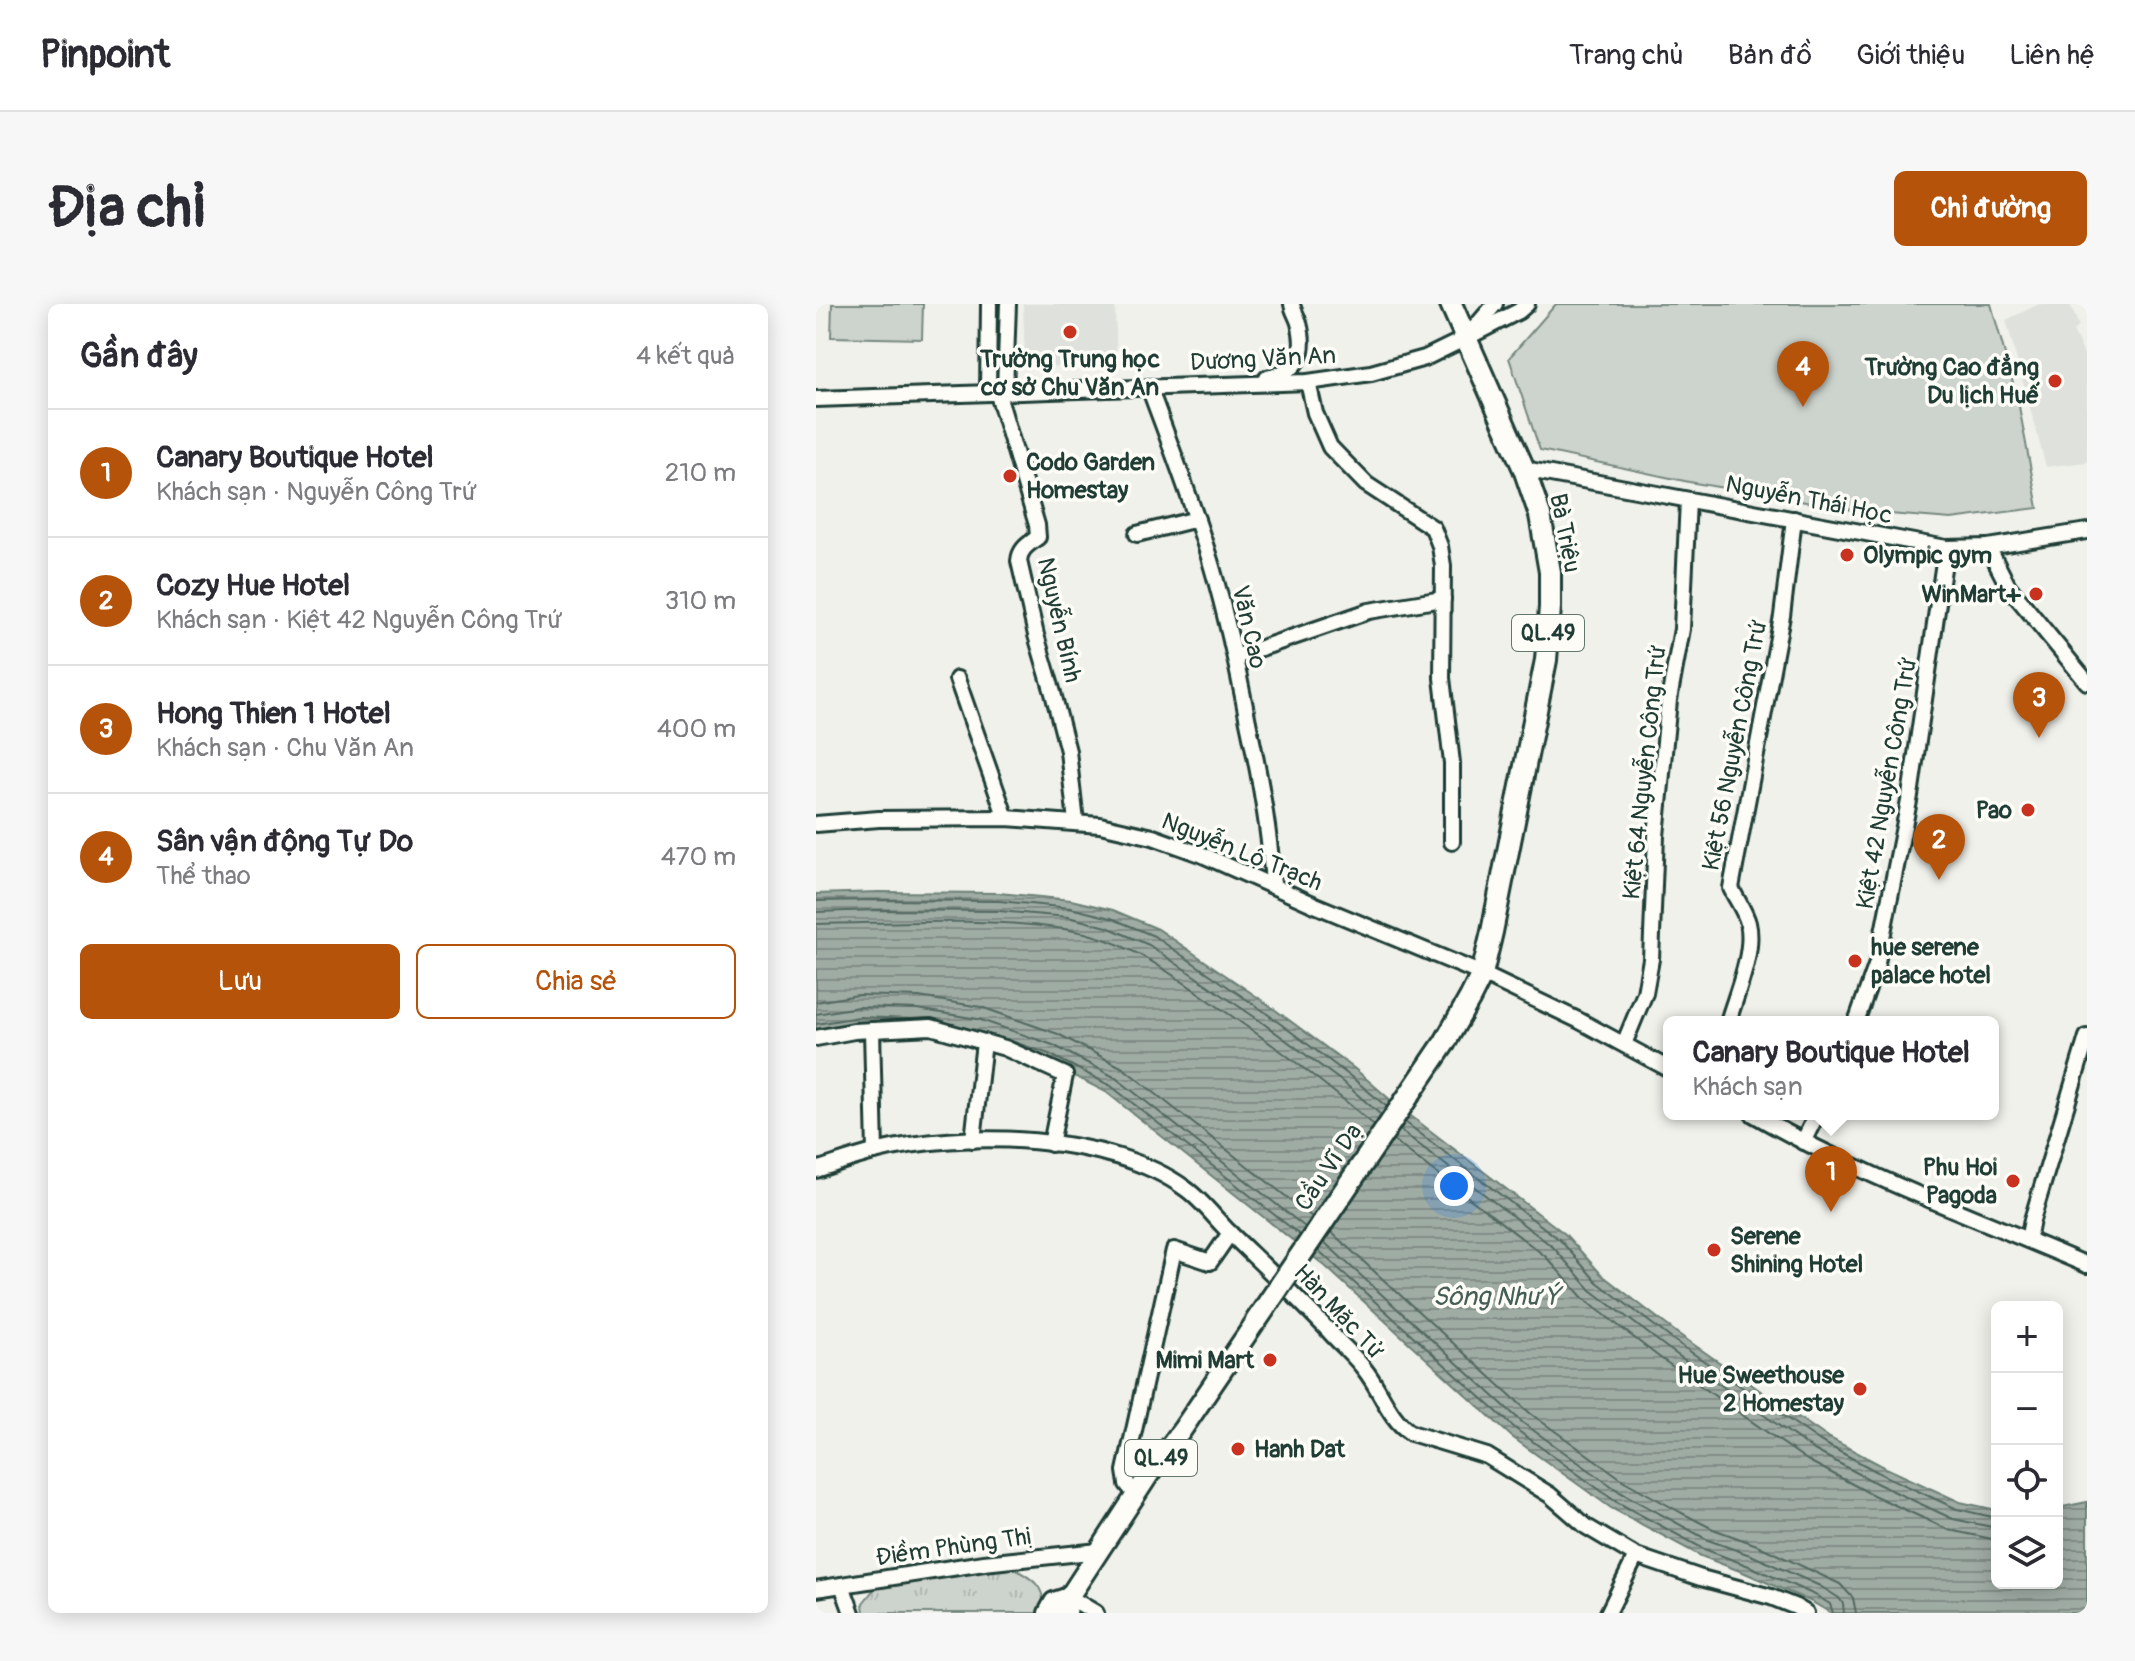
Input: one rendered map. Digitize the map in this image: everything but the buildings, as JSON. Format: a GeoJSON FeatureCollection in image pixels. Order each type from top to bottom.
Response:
{"type":"FeatureCollection","features":[{"type":"Feature","properties":{"kind":"highway","name":"Bà Triệu"},"geometry":{"type":"LineString","coordinates":[[1451,304],[1524,469],[1540,515],[1550,572],[1546,660],[1482,974]]}},
{"type":"Feature","properties":{"kind":"highway","name":"Cầu Vĩ Dạ"},"geometry":{"type":"LineString","coordinates":[[1256,1321],[1445,1042],[1482,974]]}},
{"type":"Feature","properties":{"kind":"main road","name":"QL.49"},"geometry":{"type":"LineString","coordinates":[[1048,1613],[1054,1602],[1068,1605],[1136,1495],[1256,1321]]}},
{"type":"Feature","properties":{"kind":"street"},"geometry":{"type":"LineString","coordinates":[[989,304],[996,391]]}},
{"type":"Feature","properties":{"kind":"street"},"geometry":{"type":"LineString","coordinates":[[996,391],[1008,304]]}},
{"type":"Feature","properties":{"kind":"street"},"geometry":{"type":"LineString","coordinates":[[1244,385],[1282,375],[1299,358],[1303,348],[1301,331],[1292,304]]}},
{"type":"Feature","properties":{"kind":"street"},"geometry":{"type":"LineString","coordinates":[[1466,338],[1495,304]]}},
{"type":"Feature","properties":{"kind":"street","name":"Dương Văn An"},"geometry":{"type":"LineString","coordinates":[[816,399],[1308,382],[1384,370],[1425,358],[1519,311],[1527,304]]}},
{"type":"Feature","properties":{"kind":"street"},"geometry":{"type":"LineString","coordinates":[[1308,382],[1315,413],[1330,447],[1366,484],[1433,528],[1442,556],[1442,678],[1452,763],[1452,842]]}},
{"type":"Feature","properties":{"kind":"street","name":"Văn Cao"},"geometry":{"type":"LineString","coordinates":[[1149,387],[1213,568],[1259,768],[1273,886]]}},
{"type":"Feature","properties":{"kind":"street","name":"Nguyễn Bính"},"geometry":{"type":"LineString","coordinates":[[996,391],[1037,525],[1038,537],[1025,546],[1019,561],[1068,751],[1076,822]]}},
{"type":"Feature","properties":{"kind":"street","name":"Nguyễn Thái Học"},"geometry":{"type":"LineString","coordinates":[[1524,469],[1946,548],[1988,547],[2087,531]]}},
{"type":"Feature","properties":{"kind":"street","name":"Kiệt 64 Nguyễn Công Trứ"},"geometry":{"type":"LineString","coordinates":[[1624,1044],[1645,993],[1651,959],[1656,836],[1669,700],[1682,629],[1688,500]]}},
{"type":"Feature","properties":{"kind":"street"},"geometry":{"type":"LineString","coordinates":[[1137,534],[1197,519]]}},
{"type":"Feature","properties":{"kind":"street","name":"Kiệt 56 Nguyễn Công Trứ"},"geometry":{"type":"LineString","coordinates":[[1730,1016],[1746,963],[1748,943],[1748,923],[1731,888],[1782,616],[1794,519]]}},
{"type":"Feature","properties":{"kind":"street"},"geometry":{"type":"LineString","coordinates":[[1988,547],[2008,586],[2087,682]]}},
{"type":"Feature","properties":{"kind":"street","name":"Kiệt 42 Nguyễn Công Trứ"},"geometry":{"type":"LineString","coordinates":[[1858,1016],[1877,963],[1910,796],[1946,548]]}},
{"type":"Feature","properties":{"kind":"street"},"geometry":{"type":"LineString","coordinates":[[1235,657],[1369,611],[1443,599]]}},
{"type":"Feature","properties":{"kind":"street"},"geometry":{"type":"LineString","coordinates":[[957,679],[1006,818]]}},
{"type":"Feature","properties":{"kind":"street","name":"Nguyễn Lộ Trạch"},"geometry":{"type":"LineString","coordinates":[[816,824],[879,819],[1006,818],[1076,822],[1153,837],[1203,855],[1482,974],[1663,1066]]}},
{"type":"Feature","properties":{"kind":"street"},"geometry":{"type":"LineString","coordinates":[[816,1038],[854,1031],[931,1027],[1005,1048],[1065,1075],[1051,1144]]}},
{"type":"Feature","properties":{"kind":"street"},"geometry":{"type":"LineString","coordinates":[[872,1030],[875,1152]]}},
{"type":"Feature","properties":{"kind":"street"},"geometry":{"type":"LineString","coordinates":[[2028,1240],[2087,1037]]}},
{"type":"Feature","properties":{"kind":"street"},"geometry":{"type":"LineString","coordinates":[[973,1140],[984,1042]]}},
{"type":"Feature","properties":{"kind":"street"},"geometry":{"type":"LineString","coordinates":[[1764,1120],[1926,1200],[2087,1265]]}},
{"type":"Feature","properties":{"kind":"street"},"geometry":{"type":"LineString","coordinates":[[1803,1142],[1814,1120]]}},
{"type":"Feature","properties":{"kind":"street","name":"Hàn Mặc Tử"},"geometry":{"type":"LineString","coordinates":[[816,1170],[875,1152],[935,1142],[1022,1140],[1096,1151],[1130,1160],[1163,1174],[1187,1189],[1365,1369],[1401,1427],[1411,1433],[1487,1456],[1550,1495],[1587,1527],[1636,1556],[1771,1597],[1806,1613]]}},
{"type":"Feature","properties":{"kind":"street"},"geometry":{"type":"LineString","coordinates":[[1136,1495],[1127,1484],[1125,1471],[1174,1250],[1210,1262],[1230,1233]]}},
{"type":"Feature","properties":{"kind":"street","name":"Điềm Phùng Thị"},"geometry":{"type":"LineString","coordinates":[[816,1589],[984,1563],[1099,1551]]}},
{"type":"Feature","properties":{"kind":"street"},"geometry":{"type":"LineString","coordinates":[[1608,1613],[1636,1556]]}},
{"type":"Feature","properties":{"kind":"street"},"geometry":{"type":"LineString","coordinates":[[842,1585],[852,1613]]}},
{"type":"Feature","properties":{"kind":"street"},"geometry":{"type":"LineString","coordinates":[[1068,1605],[1096,1613]]}},
{"type":"Feature","properties":{"kind":"shaded area","name":"Trường Trung học cơ sở Chu Văn An"},"geometry":{"type":"Polygon","coordinates":[[[1023,304],[1115,304],[1117,365],[1025,367],[1023,304]]]}},
{"type":"Feature","properties":{"kind":"shaded area","name":"Trường Cao đẳng Du lịch Huế"},"geometry":{"type":"Polygon","coordinates":[[[2039,304],[2070,304],[2079,326],[2073,331],[2087,360],[2087,462],[2046,467],[2006,320],[2039,304]]]}},
{"type":"Feature","properties":{"kind":"green space"},"geometry":{"type":"Polygon","coordinates":[[[832,304],[923,304],[922,339],[831,337],[832,304]]]}},
{"type":"Feature","properties":{"kind":"green space"},"geometry":{"type":"Polygon","coordinates":[[[1556,304],[1991,304],[2018,401],[2038,508],[1951,519],[1864,512],[1689,482],[1540,450],[1509,358],[1556,304]]]}},
{"type":"Feature","properties":{"kind":"green space"},"geometry":{"type":"Polygon","coordinates":[[[1009,1566],[1040,1589],[1043,1613],[864,1613],[863,1603],[875,1588],[1009,1566]]]}},
{"type":"Feature","properties":{"kind":"water","name":"Sông Như Ý"},"geometry":{"type":"Polygon","coordinates":[[[999,893],[1071,900],[1113,910],[1158,929],[1355,1069],[1394,1103],[1565,1234],[1602,1275],[1677,1333],[1824,1435],[1960,1502],[1991,1509],[1991,1589],[2063,1589],[2063,1507],[2087,1502],[2087,1613],[1831,1613],[1812,1602],[1701,1556],[1611,1508],[1512,1437],[1325,1266],[1106,1092],[1045,1061],[914,1027],[816,1032],[816,894],[999,893]]]}},
{"type":"Feature","properties":{"kind":"pier"},"geometry":{"type":"Polygon","coordinates":[[[1393,1096],[1413,1112],[1312,1260],[1292,1245],[1393,1096]]]}},
{"type":"Feature","properties":{"kind":"place","name":"Trường Trung học cơ sở Chu Văn An"},"geometry":{"type":"Point","coordinates":[1070,332]}},
{"type":"Feature","properties":{"kind":"place","name":"Trường Cao đẳng Du lịch Huế"},"geometry":{"type":"Point","coordinates":[2055,381]}},
{"type":"Feature","properties":{"kind":"place","name":"Sân vận động Tự Do"},"geometry":{"type":"Point","coordinates":[1803,407]}},
{"type":"Feature","properties":{"kind":"place","name":"Codo Garden Homestay"},"geometry":{"type":"Point","coordinates":[1010,476]}},
{"type":"Feature","properties":{"kind":"place","name":"Olympic gym"},"geometry":{"type":"Point","coordinates":[1847,555]}},
{"type":"Feature","properties":{"kind":"place","name":"WinMart+"},"geometry":{"type":"Point","coordinates":[2036,594]}},
{"type":"Feature","properties":{"kind":"place","name":"Hong Thien 1 Hotel"},"geometry":{"type":"Point","coordinates":[2039,738]}},
{"type":"Feature","properties":{"kind":"place","name":"Pao"},"geometry":{"type":"Point","coordinates":[2028,810]}},
{"type":"Feature","properties":{"kind":"place","name":"Cozy Hue Hotel"},"geometry":{"type":"Point","coordinates":[1939,880]}},
{"type":"Feature","properties":{"kind":"place","name":"hue serene palace hotel"},"geometry":{"type":"Point","coordinates":[1855,961]}},
{"type":"Feature","properties":{"kind":"place","name":"Phu Hoi Pagoda"},"geometry":{"type":"Point","coordinates":[2013,1181]}},
{"type":"Feature","properties":{"kind":"place","name":"Canary Boutique Hotel"},"geometry":{"type":"Point","coordinates":[1831,1212]}},
{"type":"Feature","properties":{"kind":"place","name":"Serene Shining Hotel"},"geometry":{"type":"Point","coordinates":[1714,1250]}},
{"type":"Feature","properties":{"kind":"place","name":"Mimi Mart"},"geometry":{"type":"Point","coordinates":[1270,1360]}},
{"type":"Feature","properties":{"kind":"place","name":"Hue Sweethouse 2 Homestay"},"geometry":{"type":"Point","coordinates":[1860,1389]}},
{"type":"Feature","properties":{"kind":"place","name":"Hanh Dat"},"geometry":{"type":"Point","coordinates":[1238,1449]}}]}
